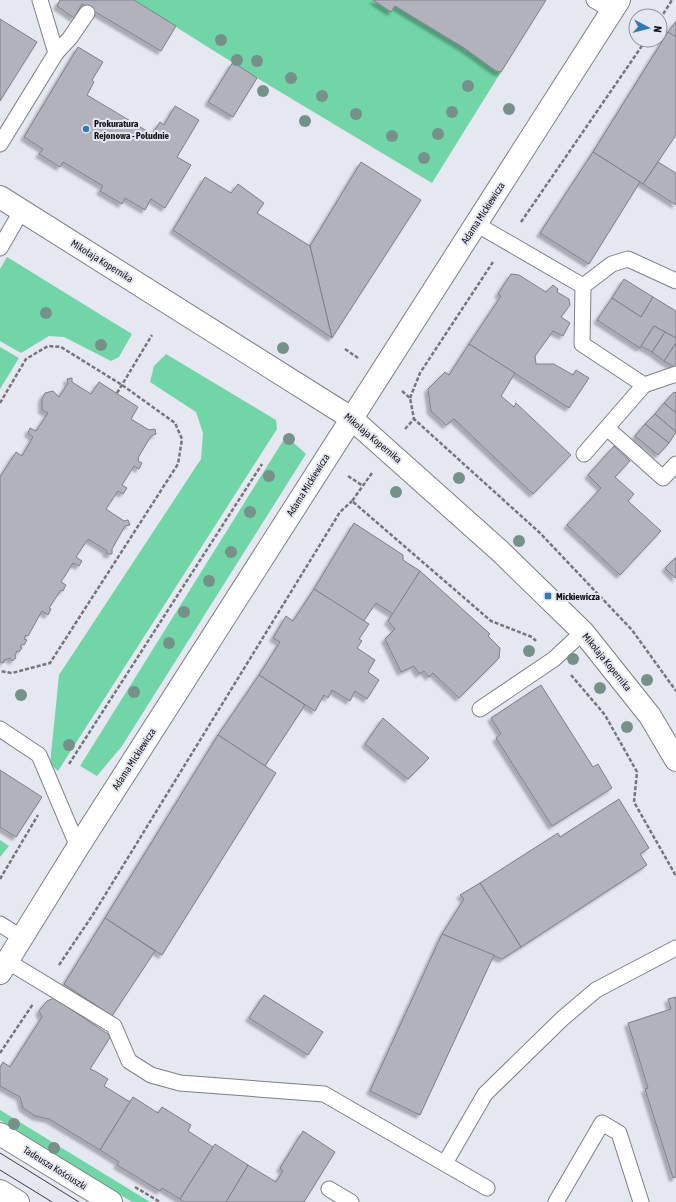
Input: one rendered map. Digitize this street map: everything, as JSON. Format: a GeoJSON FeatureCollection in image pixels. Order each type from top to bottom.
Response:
{"type":"FeatureCollection","features":[{"type":"Feature","properties":{"kind":"street","name":"Adama Mickiewicza"},"geometry":{"type":"LineString","coordinates":[[4,967],[78,847],[476,224],[609,4]]}},
{"type":"Feature","properties":{"kind":"street","name":"Mikołaja Kopernika"},"geometry":{"type":"LineString","coordinates":[[0,197],[351,418],[501,552],[583,632],[650,716],[676,760]]}},
{"type":"Feature","properties":{"kind":"street","name":"Tadeusza Kościuszki"},"geometry":{"type":"LineString","coordinates":[[0,1134],[111,1202]]}},
{"type":"Feature","properties":{"kind":"street"},"geometry":{"type":"LineString","coordinates":[[0,1190],[18,1202]]}},
{"type":"Feature","properties":{"kind":"lane"},"geometry":{"type":"LineString","coordinates":[[40,0],[56,52]]}},
{"type":"Feature","properties":{"kind":"lane"},"geometry":{"type":"LineString","coordinates":[[0,144],[56,52],[70,38],[87,13]]}},
{"type":"Feature","properties":{"kind":"lane"},"geometry":{"type":"LineString","coordinates":[[0,248],[22,210]]}},
{"type":"Feature","properties":{"kind":"lane"},"geometry":{"type":"LineString","coordinates":[[476,224],[583,286]]}},
{"type":"Feature","properties":{"kind":"lane"},"geometry":{"type":"LineString","coordinates":[[583,286],[612,264],[628,259],[676,281]]}},
{"type":"Feature","properties":{"kind":"lane"},"geometry":{"type":"LineString","coordinates":[[583,286],[582,344],[644,385]]}},
{"type":"Feature","properties":{"kind":"lane"},"geometry":{"type":"LineString","coordinates":[[584,454],[644,385],[676,374]]}},
{"type":"Feature","properties":{"kind":"lane"},"geometry":{"type":"LineString","coordinates":[[607,428],[663,478],[676,464]]}},
{"type":"Feature","properties":{"kind":"lane"},"geometry":{"type":"LineString","coordinates":[[480,709],[554,658],[583,632]]}},
{"type":"Feature","properties":{"kind":"lane"},"geometry":{"type":"LineString","coordinates":[[0,729],[39,755],[78,847]]}},
{"type":"Feature","properties":{"kind":"lane"},"geometry":{"type":"LineString","coordinates":[[0,924],[22,938]]}},
{"type":"Feature","properties":{"kind":"lane"},"geometry":{"type":"LineString","coordinates":[[445,1163],[485,1094],[563,1018],[596,990],[676,948]]}},
{"type":"Feature","properties":{"kind":"lane"},"geometry":{"type":"LineString","coordinates":[[4,967],[46,985],[114,1026],[129,1061],[151,1075],[180,1083],[324,1094],[487,1188]]}},
{"type":"Feature","properties":{"kind":"lane"},"geometry":{"type":"LineString","coordinates":[[556,1202],[602,1123],[619,1133],[641,1202]]}},
{"type":"Feature","properties":{"kind":"lane"},"geometry":{"type":"LineString","coordinates":[[329,1189],[351,1202]]}},
{"type":"Feature","properties":{"kind":"path"},"geometry":{"type":"LineString","coordinates":[[410,398],[420,374],[507,243],[641,48]]}},
{"type":"Feature","properties":{"kind":"path"},"geometry":{"type":"LineString","coordinates":[[117,393],[152,336]]}},
{"type":"Feature","properties":{"kind":"path"},"geometry":{"type":"LineString","coordinates":[[0,403],[26,359],[48,346],[61,347],[122,385],[175,423],[182,439],[178,464],[50,663],[12,673],[0,671]]}},
{"type":"Feature","properties":{"kind":"path"},"geometry":{"type":"LineString","coordinates":[[0,879],[53,790],[262,464]]}},
{"type":"Feature","properties":{"kind":"path"},"geometry":{"type":"LineString","coordinates":[[0,1053],[94,913],[340,512],[352,501]]}},
{"type":"Feature","properties":{"kind":"green space"},"geometry":{"type":"Polygon","coordinates":[[[133,0],[373,0],[391,12],[395,6],[464,48],[496,71],[501,72],[432,183],[257,78],[133,0]]]}},
{"type":"Feature","properties":{"kind":"green space"},"geometry":{"type":"Polygon","coordinates":[[[7,257],[132,334],[119,357],[111,361],[64,337],[49,336],[21,353],[0,341],[0,269],[7,257]]]}},
{"type":"Feature","properties":{"kind":"green space"},"geometry":{"type":"Polygon","coordinates":[[[0,347],[19,358],[0,389],[0,347]]]}},
{"type":"Feature","properties":{"kind":"green space"},"geometry":{"type":"Polygon","coordinates":[[[166,354],[276,420],[277,429],[58,771],[50,764],[59,675],[201,459],[203,433],[196,412],[150,382],[154,366],[166,354]]]}},
{"type":"Feature","properties":{"kind":"green space"},"geometry":{"type":"Polygon","coordinates":[[[286,436],[306,454],[122,746],[97,776],[80,766],[286,436]]]}},
{"type":"Feature","properties":{"kind":"green space"},"geometry":{"type":"Polygon","coordinates":[[[0,840],[9,846],[0,857],[0,840]]]}},
{"type":"Feature","properties":{"kind":"green space"},"geometry":{"type":"Polygon","coordinates":[[[0,1110],[150,1202],[132,1202],[0,1120],[0,1110]]]}},
{"type":"Feature","properties":{"kind":"building"},"geometry":{"type":"Polygon","coordinates":[[[60,0],[134,0],[176,26],[161,51],[82,4],[74,18],[57,6],[60,0]]]}},
{"type":"Feature","properties":{"kind":"building"},"geometry":{"type":"Polygon","coordinates":[[[373,0],[546,0],[501,72],[496,71],[464,48],[395,6],[391,12],[373,0]]]}},
{"type":"Feature","properties":{"kind":"building"},"geometry":{"type":"Polygon","coordinates":[[[0,19],[37,42],[0,101],[0,19]]]}},
{"type":"Feature","properties":{"kind":"building"},"geometry":{"type":"Polygon","coordinates":[[[676,21],[676,37],[668,32],[676,21]]]}},
{"type":"Feature","properties":{"kind":"building"},"geometry":{"type":"Polygon","coordinates":[[[668,32],[676,37],[676,135],[643,184],[593,152],[658,48],[668,48],[668,32]]]}},
{"type":"Feature","properties":{"kind":"building","name":"Prokuratura Rejonowa - Południe"},"geometry":{"type":"Polygon","coordinates":[[[78,47],[103,62],[92,80],[94,82],[87,95],[152,134],[160,122],[164,125],[175,106],[199,120],[177,157],[191,165],[165,208],[151,199],[145,210],[125,198],[122,204],[100,191],[103,186],[63,162],[60,167],[39,154],[43,149],[24,137],[78,47]]]}},
{"type":"Feature","properties":{"kind":"building"},"geometry":{"type":"Polygon","coordinates":[[[233,62],[257,78],[233,117],[208,102],[233,62]]]}},
{"type":"Feature","properties":{"kind":"building"},"geometry":{"type":"Polygon","coordinates":[[[593,152],[640,182],[589,264],[540,233],[593,152]]]}},
{"type":"Feature","properties":{"kind":"building"},"geometry":{"type":"Polygon","coordinates":[[[361,162],[421,200],[332,338],[310,246],[361,162]]]}},
{"type":"Feature","properties":{"kind":"building"},"geometry":{"type":"Polygon","coordinates":[[[658,162],[676,173],[676,205],[643,184],[658,162]]]}},
{"type":"Feature","properties":{"kind":"building"},"geometry":{"type":"Polygon","coordinates":[[[205,177],[231,193],[238,184],[264,203],[257,213],[310,246],[332,338],[173,230],[205,177]]]}},
{"type":"Feature","properties":{"kind":"building"},"geometry":{"type":"Polygon","coordinates":[[[511,274],[519,275],[546,292],[553,285],[558,289],[557,292],[569,299],[570,305],[561,317],[570,323],[563,336],[553,331],[535,356],[536,364],[554,364],[573,375],[576,370],[589,378],[569,408],[469,344],[501,296],[498,294],[511,274]]]}},
{"type":"Feature","properties":{"kind":"building"},"geometry":{"type":"Polygon","coordinates":[[[624,279],[653,297],[641,317],[612,298],[624,279]]]}},
{"type":"Feature","properties":{"kind":"building"},"geometry":{"type":"Polygon","coordinates":[[[653,297],[676,311],[676,338],[654,326],[640,348],[597,320],[612,298],[641,317],[653,297]]]}},
{"type":"Feature","properties":{"kind":"building"},"geometry":{"type":"Polygon","coordinates":[[[654,326],[665,332],[652,352],[641,346],[654,326]]]}},
{"type":"Feature","properties":{"kind":"building"},"geometry":{"type":"Polygon","coordinates":[[[665,332],[676,338],[676,343],[664,361],[652,352],[665,332]]]}},
{"type":"Feature","properties":{"kind":"building"},"geometry":{"type":"Polygon","coordinates":[[[676,343],[676,368],[664,361],[676,343]]]}},
{"type":"Feature","properties":{"kind":"building"},"geometry":{"type":"Polygon","coordinates":[[[469,344],[515,373],[501,396],[514,407],[516,403],[571,455],[533,494],[454,419],[446,425],[431,411],[428,389],[445,372],[449,375],[469,344]]]}},
{"type":"Feature","properties":{"kind":"building"},"geometry":{"type":"Polygon","coordinates":[[[72,378],[72,382],[91,394],[99,382],[138,407],[131,419],[149,430],[155,429],[156,434],[151,436],[139,456],[138,461],[142,463],[139,469],[134,466],[122,485],[127,488],[123,494],[118,491],[106,509],[124,521],[128,520],[130,525],[125,526],[112,549],[112,554],[107,554],[106,550],[88,539],[76,557],[82,561],[79,566],[73,563],[61,582],[66,585],[49,608],[51,609],[48,615],[42,611],[28,636],[26,635],[24,639],[27,640],[24,645],[22,644],[20,647],[22,648],[19,652],[17,651],[15,655],[16,658],[12,661],[10,658],[4,660],[3,663],[0,662],[0,477],[16,452],[22,456],[33,437],[28,433],[30,428],[36,431],[48,413],[42,410],[42,399],[45,393],[53,391],[59,397],[68,383],[67,379],[72,378]]]}},
{"type":"Feature","properties":{"kind":"building"},"geometry":{"type":"Polygon","coordinates":[[[674,392],[676,393],[676,413],[664,403],[674,392]]]}},
{"type":"Feature","properties":{"kind":"building"},"geometry":{"type":"Polygon","coordinates":[[[664,403],[676,413],[676,432],[655,414],[664,403]]]}},
{"type":"Feature","properties":{"kind":"building"},"geometry":{"type":"Polygon","coordinates":[[[655,414],[676,432],[669,443],[645,424],[655,414]]]}},
{"type":"Feature","properties":{"kind":"building"},"geometry":{"type":"Polygon","coordinates":[[[645,424],[669,443],[658,455],[635,436],[645,424]]]}},
{"type":"Feature","properties":{"kind":"building"},"geometry":{"type":"Polygon","coordinates":[[[614,446],[630,461],[615,477],[634,494],[628,501],[661,531],[620,575],[567,525],[601,488],[588,475],[614,446]]]}},
{"type":"Feature","properties":{"kind":"building"},"geometry":{"type":"Polygon","coordinates":[[[354,523],[403,555],[403,560],[420,571],[393,614],[376,603],[363,622],[314,589],[354,523]]]}},
{"type":"Feature","properties":{"kind":"building"},"geometry":{"type":"Polygon","coordinates":[[[676,557],[676,579],[665,568],[676,557]]]}},
{"type":"Feature","properties":{"kind":"building"},"geometry":{"type":"Polygon","coordinates":[[[420,571],[490,634],[488,636],[500,648],[499,658],[459,698],[433,673],[429,677],[424,671],[419,674],[414,666],[401,672],[385,639],[395,629],[388,621],[420,571]]]}},
{"type":"Feature","properties":{"kind":"building"},"geometry":{"type":"Polygon","coordinates":[[[314,589],[369,624],[359,639],[362,641],[357,648],[375,660],[368,672],[379,680],[367,699],[355,691],[350,701],[332,690],[328,698],[324,695],[315,711],[259,675],[280,642],[273,638],[286,616],[293,621],[314,589]]]}},
{"type":"Feature","properties":{"kind":"building"},"geometry":{"type":"Polygon","coordinates":[[[259,675],[305,705],[265,766],[218,735],[259,675]]]}},
{"type":"Feature","properties":{"kind":"building"},"geometry":{"type":"Polygon","coordinates":[[[541,685],[593,767],[598,764],[612,788],[552,826],[496,738],[501,734],[491,718],[541,685]]]}},
{"type":"Feature","properties":{"kind":"building"},"geometry":{"type":"Polygon","coordinates":[[[383,718],[429,758],[408,779],[365,744],[383,718]]]}},
{"type":"Feature","properties":{"kind":"building"},"geometry":{"type":"Polygon","coordinates":[[[218,735],[276,773],[162,955],[105,918],[218,735]]]}},
{"type":"Feature","properties":{"kind":"building"},"geometry":{"type":"Polygon","coordinates":[[[0,770],[42,797],[16,837],[0,827],[0,770]]]}},
{"type":"Feature","properties":{"kind":"building"},"geometry":{"type":"Polygon","coordinates":[[[619,799],[649,848],[640,854],[647,865],[521,947],[480,883],[558,833],[560,837],[619,799]]]}},
{"type":"Feature","properties":{"kind":"building"},"geometry":{"type":"Polygon","coordinates":[[[480,883],[521,947],[502,959],[442,934],[464,899],[460,895],[480,883]]]}},
{"type":"Feature","properties":{"kind":"building"},"geometry":{"type":"Polygon","coordinates":[[[105,918],[155,951],[112,1016],[64,984],[105,918]]]}},
{"type":"Feature","properties":{"kind":"building"},"geometry":{"type":"Polygon","coordinates":[[[442,934],[494,955],[420,1115],[370,1091],[442,934]]]}},
{"type":"Feature","properties":{"kind":"building"},"geometry":{"type":"Polygon","coordinates":[[[264,995],[323,1032],[308,1055],[249,1018],[264,995]]]}},
{"type":"Feature","properties":{"kind":"building"},"geometry":{"type":"Polygon","coordinates":[[[676,997],[676,1177],[673,1178],[645,1089],[648,1088],[628,1023],[671,1009],[668,999],[676,997]]]}},
{"type":"Feature","properties":{"kind":"building"},"geometry":{"type":"Polygon","coordinates":[[[54,998],[111,1036],[90,1069],[108,1079],[104,1086],[130,1102],[100,1150],[49,1119],[35,1116],[23,1108],[20,1097],[0,1086],[0,1067],[3,1062],[10,1067],[42,1017],[39,1011],[47,1001],[54,998]]]}},
{"type":"Feature","properties":{"kind":"building"},"geometry":{"type":"Polygon","coordinates":[[[133,1097],[158,1113],[162,1107],[191,1125],[188,1131],[213,1147],[180,1199],[162,1188],[160,1191],[117,1165],[119,1162],[100,1150],[133,1097]]]}},
{"type":"Feature","properties":{"kind":"building"},"geometry":{"type":"Polygon","coordinates":[[[303,1131],[335,1152],[304,1202],[226,1202],[248,1165],[276,1182],[283,1171],[280,1168],[303,1131]]]}},
{"type":"Feature","properties":{"kind":"building"},"geometry":{"type":"Polygon","coordinates":[[[215,1144],[248,1165],[226,1202],[184,1202],[180,1199],[215,1144]]]}},
{"type":"Feature","properties":{"kind":"tram line"},"geometry":{"type":"LineString","coordinates":[[0,1153],[79,1202]]}},
{"type":"Feature","properties":{"kind":"tram line"},"geometry":{"type":"LineString","coordinates":[[0,1170],[52,1202]]}},
{"type":"Feature","properties":{"kind":"place","name":"Prokuratura Rejonowa - Południe"},"geometry":{"type":"Point","coordinates":[86,129]}},
{"type":"Feature","properties":{"kind":"place","name":"Mickiewicza"},"geometry":{"type":"Point","coordinates":[548,596]}}]}
